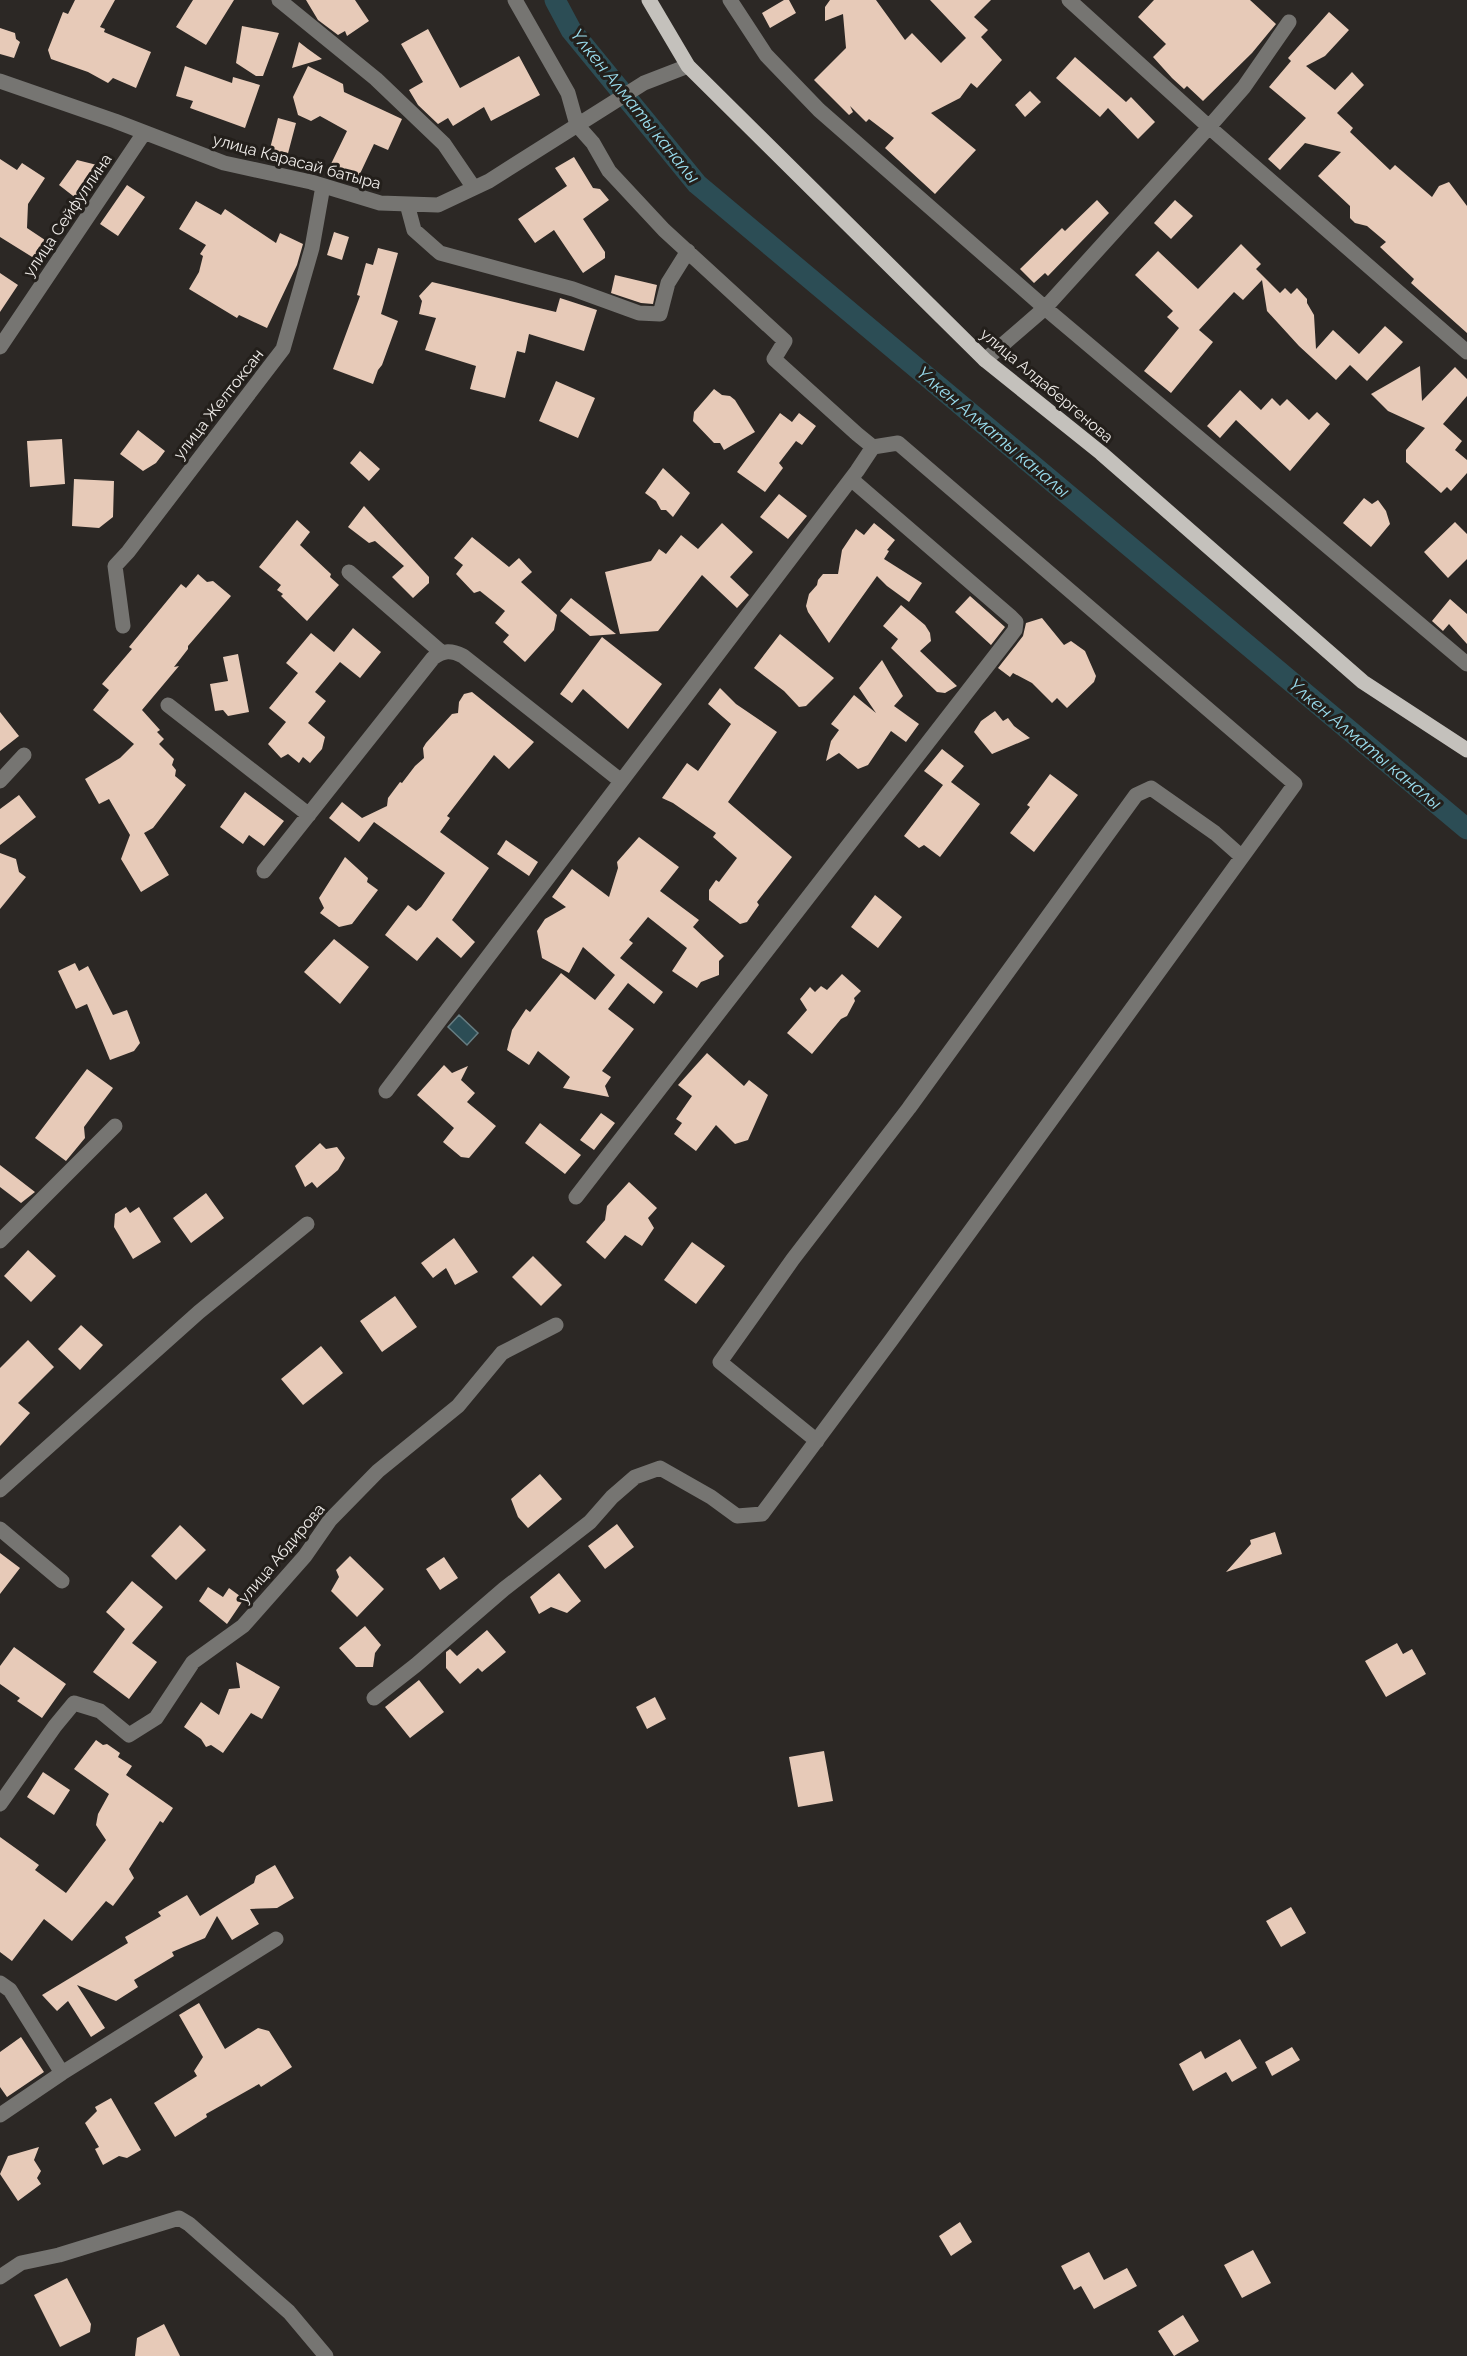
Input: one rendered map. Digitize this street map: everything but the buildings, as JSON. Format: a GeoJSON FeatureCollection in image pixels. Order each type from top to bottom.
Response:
{"type":"FeatureCollection","features":[{"type":"Feature","properties":{"kind":"main road","name":"улица Алдабергенова"},"geometry":{"type":"LineString","coordinates":[[649,0],[688,66],[985,360],[1101,453],[1363,682],[1467,750]]}},
{"type":"Feature","properties":{"kind":"street"},"geometry":{"type":"LineString","coordinates":[[279,0],[376,80],[444,144],[474,188]]}},
{"type":"Feature","properties":{"kind":"street"},"geometry":{"type":"LineString","coordinates":[[515,0],[568,93],[577,125],[593,143],[609,171],[664,230],[785,341],[774,359],[873,447]]}},
{"type":"Feature","properties":{"kind":"street"},"geometry":{"type":"LineString","coordinates":[[730,0],[766,55],[819,110],[1045,308],[1467,664]]}},
{"type":"Feature","properties":{"kind":"street"},"geometry":{"type":"LineString","coordinates":[[1069,0],[1209,127],[1467,352]]}},
{"type":"Feature","properties":{"kind":"street"},"geometry":{"type":"LineString","coordinates":[[985,360],[1045,308],[1209,127],[1244,87],[1289,22]]}},
{"type":"Feature","properties":{"kind":"street","name":"улица Карасай батыра"},"geometry":{"type":"LineString","coordinates":[[0,81],[224,163],[323,186],[380,203],[438,205],[489,181],[645,83],[688,66]]}},
{"type":"Feature","properties":{"kind":"street","name":"улица Сейфуллина"},"geometry":{"type":"LineString","coordinates":[[0,347],[144,133]]}},
{"type":"Feature","properties":{"kind":"street","name":"улица Желтоксан"},"geometry":{"type":"LineString","coordinates":[[123,626],[115,566],[283,349],[312,248],[323,186]]}},
{"type":"Feature","properties":{"kind":"street"},"geometry":{"type":"LineString","coordinates":[[407,204],[414,230],[440,253],[573,289],[639,313],[660,314],[668,283],[688,251]]}},
{"type":"Feature","properties":{"kind":"street"},"geometry":{"type":"LineString","coordinates":[[374,1698],[504,1589],[590,1522],[612,1497],[635,1477],[660,1468],[711,1497],[737,1516],[762,1514],[1295,784],[898,443],[873,447],[386,1091]]}},
{"type":"Feature","properties":{"kind":"street"},"geometry":{"type":"LineString","coordinates":[[576,1197],[1015,630],[1016,622],[851,479]]}},
{"type":"Feature","properties":{"kind":"street"},"geometry":{"type":"LineString","coordinates":[[349,572],[441,652]]}},
{"type":"Feature","properties":{"kind":"street"},"geometry":{"type":"LineString","coordinates":[[264,871],[433,658],[441,652],[453,651],[463,656],[621,781]]}},
{"type":"Feature","properties":{"kind":"street"},"geometry":{"type":"LineString","coordinates":[[168,705],[309,814]]}},
{"type":"Feature","properties":{"kind":"street"},"geometry":{"type":"LineString","coordinates":[[0,781],[24,755]]}},
{"type":"Feature","properties":{"kind":"street"},"geometry":{"type":"LineString","coordinates":[[817,1441],[720,1362],[793,1259],[909,1108],[1136,795],[1151,788],[1215,832],[1242,857]]}},
{"type":"Feature","properties":{"kind":"street"},"geometry":{"type":"LineString","coordinates":[[0,1241],[115,1126]]}},
{"type":"Feature","properties":{"kind":"street"},"geometry":{"type":"LineString","coordinates":[[0,1490],[199,1312],[306,1224]]}},
{"type":"Feature","properties":{"kind":"street","name":"улица Абдирова"},"geometry":{"type":"LineString","coordinates":[[0,1804],[55,1726],[75,1703],[100,1711],[129,1735],[156,1718],[193,1662],[243,1626],[305,1556],[330,1521],[378,1471],[458,1406],[502,1353],[556,1325]]}},
{"type":"Feature","properties":{"kind":"street"},"geometry":{"type":"LineString","coordinates":[[0,1529],[62,1581]]}},
{"type":"Feature","properties":{"kind":"street"},"geometry":{"type":"LineString","coordinates":[[0,2115],[62,2073],[276,1939]]}},
{"type":"Feature","properties":{"kind":"street"},"geometry":{"type":"LineString","coordinates":[[0,1983],[10,1990],[62,2073]]}},
{"type":"Feature","properties":{"kind":"street"},"geometry":{"type":"LineString","coordinates":[[0,2277],[21,2263],[59,2255],[179,2218],[189,2224],[289,2312],[326,2356]]}},
{"type":"Feature","properties":{"kind":"water"},"geometry":{"type":"Polygon","coordinates":[[[459,1015],[478,1033],[467,1045],[448,1027],[459,1015]]]}},
{"type":"Feature","properties":{"kind":"waterway","name":"Үлкен Алматы каналы"},"geometry":{"type":"LineString","coordinates":[[555,0],[571,30],[697,184],[1467,829]]}}]}
